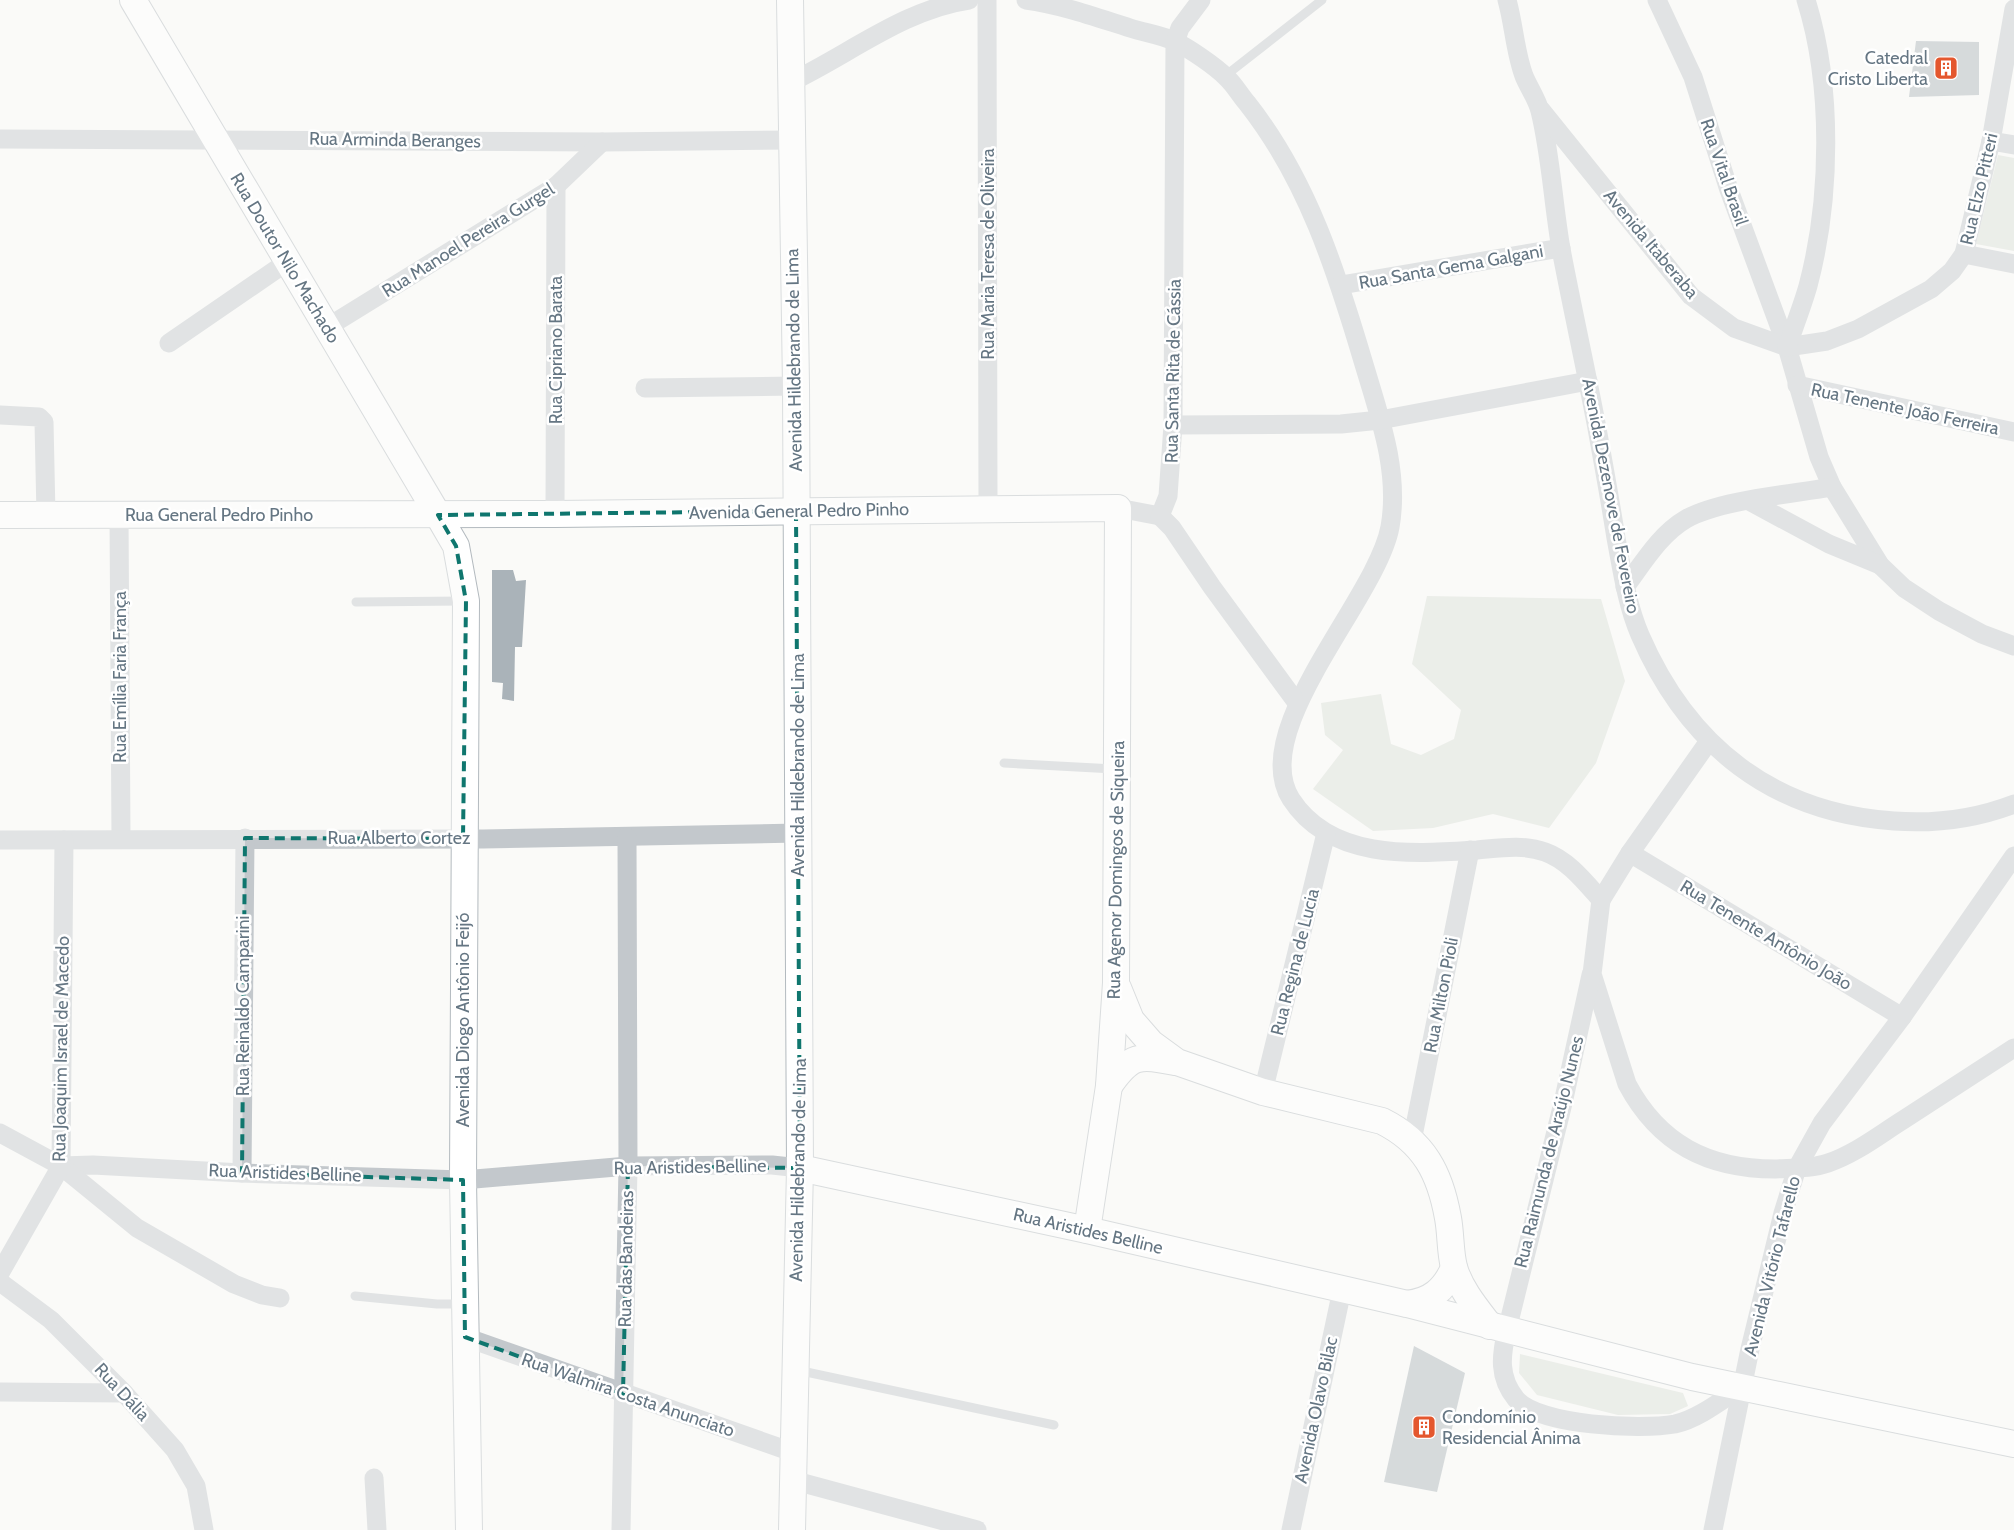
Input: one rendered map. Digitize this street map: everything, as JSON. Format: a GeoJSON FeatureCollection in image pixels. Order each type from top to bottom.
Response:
{"type":"FeatureCollection","features":[{"type":"Feature","properties":{"kind":"street","name":"Rua Doutor Nilo Machado"},"geometry":{"type":"LineString","coordinates":[[133,0],[438,515]]}},
{"type":"Feature","properties":{"kind":"street","name":"Avenida Hildebrando de Lima"},"geometry":{"type":"LineString","coordinates":[[790,0],[796,386],[800,1168],[792,1452],[792,1530]]}},
{"type":"Feature","properties":{"kind":"street"},"geometry":{"type":"LineString","coordinates":[[791,82],[906,21],[951,2],[969,0]]}},
{"type":"Feature","properties":{"kind":"street","name":"Rua Maria Teresa de Oliveira"},"geometry":{"type":"LineString","coordinates":[[987,0],[988,509]]}},
{"type":"Feature","properties":{"kind":"street"},"geometry":{"type":"LineString","coordinates":[[1026,0],[1055,4],[1175,42],[1225,76],[1265,126],[1301,186],[1341,285],[1380,420],[1393,478],[1394,492],[1386,544],[1381,557],[1297,703],[1284,747],[1283,774],[1291,798],[1309,818],[1326,833],[1355,845],[1394,852],[1520,847],[1549,853],[1573,871],[1601,900],[1630,853],[1709,740]]}},
{"type":"Feature","properties":{"kind":"street","name":"Rua Santa Rita de Cássia"},"geometry":{"type":"LineString","coordinates":[[1160,516],[1168,496],[1173,425],[1175,42],[1180,28],[1202,0]]}},
{"type":"Feature","properties":{"kind":"street","name":"Avenida Dezenove de Fevereiro"},"geometry":{"type":"LineString","coordinates":[[1507,0],[1524,74],[1540,110],[1561,248],[1588,381],[1625,587],[1639,633],[1675,698],[1709,740],[1730,759],[1773,789],[1807,805],[1833,813],[1877,820],[1916,822],[1952,820],[1992,812],[2014,804]]}},
{"type":"Feature","properties":{"kind":"street","name":"Rua Vital Brasil"},"geometry":{"type":"LineString","coordinates":[[1657,0],[1693,77],[1729,190],[1787,347],[1796,385],[1819,457],[1832,487],[1880,565]]}},
{"type":"Feature","properties":{"kind":"street"},"geometry":{"type":"LineString","coordinates":[[1787,347],[1808,286],[1823,189],[1827,123],[1811,5]]}},
{"type":"Feature","properties":{"kind":"street","name":"Rua Elzo Pitteri"},"geometry":{"type":"LineString","coordinates":[[1787,347],[1827,340],[1858,329],[1931,290],[1952,271],[1964,254],[1990,140],[2014,9]]}},
{"type":"Feature","properties":{"kind":"street","name":"Avenida Itaberaba"},"geometry":{"type":"LineString","coordinates":[[1540,110],[1691,296],[1734,328],[1787,347]]}},
{"type":"Feature","properties":{"kind":"street","name":"Rua Arminda Beranges"},"geometry":{"type":"LineString","coordinates":[[0,139],[215,138],[602,142],[791,140]]}},
{"type":"Feature","properties":{"kind":"street"},"geometry":{"type":"LineString","coordinates":[[1990,140],[2014,146]]}},
{"type":"Feature","properties":{"kind":"street","name":"Rua Manoel Pereira Gurgel"},"geometry":{"type":"LineString","coordinates":[[326,328],[556,186],[602,142]]}},
{"type":"Feature","properties":{"kind":"street","name":"Rua Cipriano Barata"},"geometry":{"type":"LineString","coordinates":[[555,514],[556,186]]}},
{"type":"Feature","properties":{"kind":"street","name":"Rua Santa Gema Galgani"},"geometry":{"type":"LineString","coordinates":[[1341,285],[1561,248]]}},
{"type":"Feature","properties":{"kind":"street"},"geometry":{"type":"LineString","coordinates":[[1964,254],[2014,264]]}},
{"type":"Feature","properties":{"kind":"street"},"geometry":{"type":"LineString","coordinates":[[169,343],[287,262]]}},
{"type":"Feature","properties":{"kind":"street"},"geometry":{"type":"LineString","coordinates":[[1173,425],[1341,424],[1380,420],[1588,381]]}},
{"type":"Feature","properties":{"kind":"street","name":"Rua Tenente João Ferreira"},"geometry":{"type":"LineString","coordinates":[[1796,385],[2014,432]]}},
{"type":"Feature","properties":{"kind":"street"},"geometry":{"type":"LineString","coordinates":[[644,388],[796,386]]}},
{"type":"Feature","properties":{"kind":"street"},"geometry":{"type":"LineString","coordinates":[[0,415],[39,417],[44,422],[46,514]]}},
{"type":"Feature","properties":{"kind":"street"},"geometry":{"type":"LineString","coordinates":[[1625,587],[1660,540],[1686,519],[1705,510],[1832,487]]}},
{"type":"Feature","properties":{"kind":"street"},"geometry":{"type":"LineString","coordinates":[[1749,501],[1829,544],[1880,565],[1904,588],[1939,611],[1982,634],[2014,646]]}},
{"type":"Feature","properties":{"kind":"street","name":"Avenida General Pedro Pinho"},"geometry":{"type":"LineString","coordinates":[[438,515],[1118,508],[1160,516]]}},
{"type":"Feature","properties":{"kind":"street","name":"Rua Agenor Domingos de Siqueira"},"geometry":{"type":"LineString","coordinates":[[1087,1230],[1110,1086],[1116,983],[1118,508]]}},
{"type":"Feature","properties":{"kind":"street","name":"Rua General Pedro Pinho"},"geometry":{"type":"LineString","coordinates":[[0,515],[438,515]]}},
{"type":"Feature","properties":{"kind":"street","name":"Rua Emília Faria França"},"geometry":{"type":"LineString","coordinates":[[119,515],[121,838]]}},
{"type":"Feature","properties":{"kind":"street","name":"Avenida Diogo Antônio Feijó"},"geometry":{"type":"LineString","coordinates":[[438,515],[456,546],[466,601],[462,1180],[469,1530]]}},
{"type":"Feature","properties":{"kind":"street"},"geometry":{"type":"LineString","coordinates":[[1160,516],[1172,528],[1212,587],[1297,703]]}},
{"type":"Feature","properties":{"kind":"street","name":"Rua Alberto Cortez"},"geometry":{"type":"LineString","coordinates":[[0,840],[121,838],[463,839],[798,833]]}},
{"type":"Feature","properties":{"kind":"street","name":"Rua Regina de Lucia"},"geometry":{"type":"LineString","coordinates":[[1263,1092],[1326,833]]}},
{"type":"Feature","properties":{"kind":"street","name":"Rua das Bandeiras"},"geometry":{"type":"LineString","coordinates":[[621,1530],[628,1166],[627,837]]}},
{"type":"Feature","properties":{"kind":"street","name":"Rua Reinaldo Camparini"},"geometry":{"type":"LineString","coordinates":[[242,1173],[245,838]]}},
{"type":"Feature","properties":{"kind":"street","name":"Rua Joaquim Israel de Macedo"},"geometry":{"type":"LineString","coordinates":[[0,1273],[61,1166],[64,840]]}},
{"type":"Feature","properties":{"kind":"street","name":"Rua Milton Pioli"},"geometry":{"type":"LineString","coordinates":[[1412,1140],[1470,850]]}},
{"type":"Feature","properties":{"kind":"street","name":"Rua Tenente Antônio João"},"geometry":{"type":"LineString","coordinates":[[1630,853],[1902,1017]]}},
{"type":"Feature","properties":{"kind":"street","name":"Avenida Vitório Tafarello"},"geometry":{"type":"LineString","coordinates":[[1713,1530],[1742,1387],[1783,1214],[1797,1168],[1822,1123],[1902,1017],[2014,856]]}},
{"type":"Feature","properties":{"kind":"street","name":"Rua Raimunda de Araújo Nunes"},"geometry":{"type":"LineString","coordinates":[[1601,900],[1592,974],[1563,1103],[1498,1328],[1503,1374],[1509,1390],[1525,1407],[1570,1421],[1625,1427],[1676,1424],[1705,1410],[1742,1387]]}},
{"type":"Feature","properties":{"kind":"street"},"geometry":{"type":"LineString","coordinates":[[1592,974],[1628,1084],[1649,1118],[1668,1137],[1696,1155],[1724,1164],[1758,1169],[1797,1168],[1827,1163],[1859,1148],[2014,1048]]}},
{"type":"Feature","properties":{"kind":"street"},"geometry":{"type":"LineString","coordinates":[[1116,983],[1131,1020],[1151,1043],[1177,1062]]}},
{"type":"Feature","properties":{"kind":"street"},"geometry":{"type":"LineString","coordinates":[[1110,1086],[1126,1064],[1134,1058],[1143,1057],[1177,1062],[1263,1092],[1382,1121],[1398,1129],[1424,1152],[1441,1190],[1448,1217],[1454,1268],[1471,1302],[1498,1328]]}},
{"type":"Feature","properties":{"kind":"street"},"geometry":{"type":"LineString","coordinates":[[0,1133],[61,1166],[137,1228],[234,1284],[262,1295],[280,1298]]}},
{"type":"Feature","properties":{"kind":"street","name":"Rua Aristides Belline"},"geometry":{"type":"LineString","coordinates":[[61,1166],[93,1164],[242,1173],[462,1180],[628,1166],[772,1165],[800,1168],[1087,1230],[1407,1304],[1626,1361],[2014,1444]]}},
{"type":"Feature","properties":{"kind":"street"},"geometry":{"type":"LineString","coordinates":[[1407,1304],[1431,1298],[1449,1280],[1454,1268]]}},
{"type":"Feature","properties":{"kind":"street","name":"Rua Dália"},"geometry":{"type":"LineString","coordinates":[[0,1282],[51,1320],[124,1393],[174,1450],[196,1486],[204,1530]]}},
{"type":"Feature","properties":{"kind":"street","name":"Avenida Olavo Bilac"},"geometry":{"type":"LineString","coordinates":[[1292,1530],[1342,1290]]}},
{"type":"Feature","properties":{"kind":"street","name":"Rua Walmira Costa Anunciato"},"geometry":{"type":"LineString","coordinates":[[465,1337],[792,1452]]}},
{"type":"Feature","properties":{"kind":"street"},"geometry":{"type":"LineString","coordinates":[[0,1392],[124,1393]]}},
{"type":"Feature","properties":{"kind":"street"},"geometry":{"type":"LineString","coordinates":[[374,1478],[377,1530]]}},
{"type":"Feature","properties":{"kind":"street"},"geometry":{"type":"LineString","coordinates":[[792,1480],[977,1530]]}},
{"type":"Feature","properties":{"kind":"lane"},"geometry":{"type":"LineString","coordinates":[[1225,76],[1322,0]]}},
{"type":"Feature","properties":{"kind":"lane"},"geometry":{"type":"LineString","coordinates":[[356,602],[466,601]]}},
{"type":"Feature","properties":{"kind":"lane"},"geometry":{"type":"LineString","coordinates":[[1004,762],[1118,770]]}},
{"type":"Feature","properties":{"kind":"lane"},"geometry":{"type":"LineString","coordinates":[[355,1296],[438,1304],[465,1304]]}},
{"type":"Feature","properties":{"kind":"lane"},"geometry":{"type":"LineString","coordinates":[[795,1369],[1054,1425]]}},
{"type":"Feature","properties":{"kind":"highlighted area"},"geometry":{"type":"Polygon","coordinates":[[[796,511],[800,1168],[628,1166],[623,1394],[465,1337],[463,1180],[242,1173],[245,838],[463,839],[466,601],[456,546],[438,515],[796,511]]]}},
{"type":"Feature","properties":{"kind":"shaded area"},"geometry":{"type":"Polygon","coordinates":[[[1998,155],[2014,158],[2014,251],[1976,244],[1998,155]]]}},
{"type":"Feature","properties":{"kind":"shaded area"},"geometry":{"type":"Polygon","coordinates":[[[1427,596],[1601,599],[1625,681],[1596,763],[1549,828],[1493,814],[1433,828],[1373,831],[1313,789],[1343,750],[1325,735],[1321,703],[1381,694],[1391,744],[1421,755],[1454,739],[1461,710],[1412,664],[1427,596]]]}},
{"type":"Feature","properties":{"kind":"shaded area"},"geometry":{"type":"Polygon","coordinates":[[[1520,1354],[1683,1393],[1688,1406],[1670,1414],[1618,1415],[1537,1395],[1519,1373],[1520,1354]]]}},
{"type":"Feature","properties":{"kind":"building","name":"Catedral Cristo Liberta"},"geometry":{"type":"Polygon","coordinates":[[[1916,41],[1979,42],[1979,95],[1909,97],[1916,41]]]}},
{"type":"Feature","properties":{"kind":"building"},"geometry":{"type":"Polygon","coordinates":[[[492,570],[513,570],[516,581],[526,580],[522,647],[515,647],[514,701],[502,699],[503,683],[492,682],[492,570]]]}},
{"type":"Feature","properties":{"kind":"building","name":"Condomínio Residencial Ânima"},"geometry":{"type":"Polygon","coordinates":[[[1414,1346],[1465,1373],[1437,1492],[1384,1482],[1414,1346]]]}},
{"type":"Feature","properties":{"kind":"place","name":"Catedral Cristo Liberta"},"geometry":{"type":"Point","coordinates":[1946,68]}},
{"type":"Feature","properties":{"kind":"place","name":"Condomínio Residencial Ânima"},"geometry":{"type":"Point","coordinates":[1424,1427]}}]}
